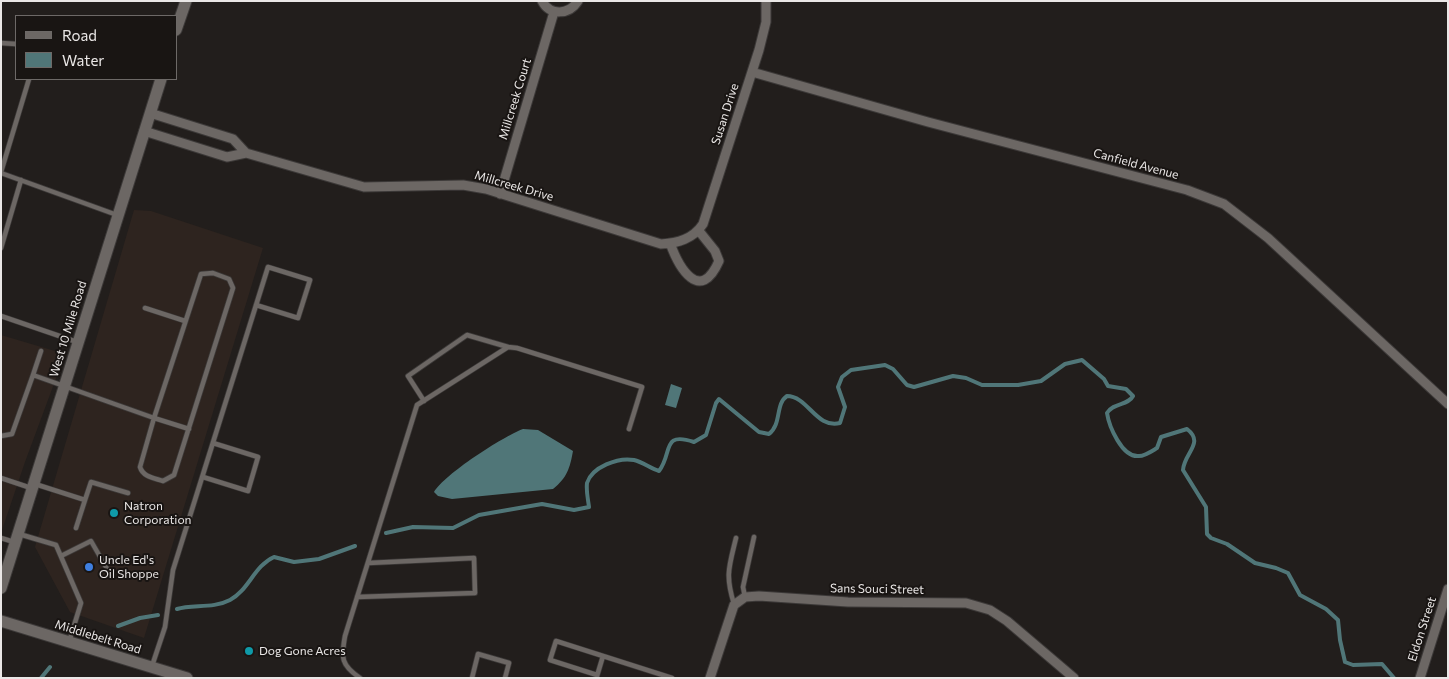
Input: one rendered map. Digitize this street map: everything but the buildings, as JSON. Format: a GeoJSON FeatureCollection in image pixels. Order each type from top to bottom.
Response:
{"type":"FeatureCollection","features":[{"type":"Feature","properties":{"kind":"street"},"geometry":{"type":"LineString","coordinates":[[178,24],[186,1]]}},
{"type":"Feature","properties":{"kind":"street"},"geometry":{"type":"LineString","coordinates":[[542,1],[554,12],[567,11],[578,1]]}},
{"type":"Feature","properties":{"kind":"street","name":"Susan Drive"},"geometry":{"type":"LineString","coordinates":[[698,231],[703,224],[752,72],[766,22],[766,1]]}},
{"type":"Feature","properties":{"kind":"street","name":"Millcreek Court"},"geometry":{"type":"LineString","coordinates":[[500,194],[554,12]]}},
{"type":"Feature","properties":{"kind":"street","name":"Canfield Avenue"},"geometry":{"type":"LineString","coordinates":[[752,72],[928,122],[1187,190],[1224,204],[1268,238],[1448,404]]}},
{"type":"Feature","properties":{"kind":"street","name":"West 10 Mile Road"},"geometry":{"type":"LineString","coordinates":[[1,588],[161,80]]}},
{"type":"Feature","properties":{"kind":"street","name":"Millcreek Drive"},"geometry":{"type":"LineString","coordinates":[[150,113],[233,139],[246,153]]}},
{"type":"Feature","properties":{"kind":"street","name":"Millcreek Drive"},"geometry":{"type":"LineString","coordinates":[[144,131],[227,157],[246,153],[364,187],[463,185],[500,194],[661,244],[685,240],[698,231]]}},
{"type":"Feature","properties":{"kind":"street"},"geometry":{"type":"LineString","coordinates":[[670,243],[684,273],[693,280],[702,280],[714,273],[719,261],[715,251],[698,231]]}},
{"type":"Feature","properties":{"kind":"street","name":"Eldon Street"},"geometry":{"type":"LineString","coordinates":[[1420,678],[1448,589]]}},
{"type":"Feature","properties":{"kind":"street","name":"Sans Souci Street"},"geometry":{"type":"LineString","coordinates":[[745,597],[759,596],[848,602],[966,603],[990,610],[1007,621],[1074,678]]}},
{"type":"Feature","properties":{"kind":"street"},"geometry":{"type":"LineString","coordinates":[[710,678],[734,606],[745,597]]}},
{"type":"Feature","properties":{"kind":"street","name":"Middlebelt Road"},"geometry":{"type":"LineString","coordinates":[[1,621],[187,678]]}},
{"type":"Feature","properties":{"kind":"lane"},"geometry":{"type":"LineString","coordinates":[[1,43],[15,44]]}},
{"type":"Feature","properties":{"kind":"lane"},"geometry":{"type":"LineString","coordinates":[[29,80],[1,173],[118,215]]}},
{"type":"Feature","properties":{"kind":"lane"},"geometry":{"type":"LineString","coordinates":[[1,248],[21,180]]}},
{"type":"Feature","properties":{"kind":"lane"},"geometry":{"type":"LineString","coordinates":[[152,667],[165,627],[174,570],[213,443],[256,305],[268,268],[310,280],[298,318],[256,305]]}},
{"type":"Feature","properties":{"kind":"lane"},"geometry":{"type":"LineString","coordinates":[[213,273],[229,279],[233,288],[174,475],[163,481],[145,475],[140,467],[185,321],[201,274],[213,273]]}},
{"type":"Feature","properties":{"kind":"lane"},"geometry":{"type":"LineString","coordinates":[[145,308],[185,321]]}},
{"type":"Feature","properties":{"kind":"lane"},"geometry":{"type":"LineString","coordinates":[[1,316],[78,342]]}},
{"type":"Feature","properties":{"kind":"lane"},"geometry":{"type":"LineString","coordinates":[[424,401],[408,376],[467,335],[642,387],[629,429]]}},
{"type":"Feature","properties":{"kind":"lane"},"geometry":{"type":"LineString","coordinates":[[360,678],[346,668],[342,654],[357,597],[417,405],[508,347]]}},
{"type":"Feature","properties":{"kind":"lane"},"geometry":{"type":"LineString","coordinates":[[1,436],[12,434],[41,350]]}},
{"type":"Feature","properties":{"kind":"lane"},"geometry":{"type":"LineString","coordinates":[[33,375],[189,429]]}},
{"type":"Feature","properties":{"kind":"lane"},"geometry":{"type":"LineString","coordinates":[[203,477],[248,491],[258,457],[213,443]]}},
{"type":"Feature","properties":{"kind":"lane"},"geometry":{"type":"LineString","coordinates":[[1,478],[85,500]]}},
{"type":"Feature","properties":{"kind":"lane"},"geometry":{"type":"LineString","coordinates":[[76,528],[91,482],[128,493]]}},
{"type":"Feature","properties":{"kind":"lane"},"geometry":{"type":"LineString","coordinates":[[745,597],[743,586],[754,537]]}},
{"type":"Feature","properties":{"kind":"lane"},"geometry":{"type":"LineString","coordinates":[[1,538],[17,538],[56,545],[81,603],[68,643]]}},
{"type":"Feature","properties":{"kind":"lane"},"geometry":{"type":"LineString","coordinates":[[734,606],[727,583],[728,565],[736,538]]}},
{"type":"Feature","properties":{"kind":"lane"},"geometry":{"type":"LineString","coordinates":[[61,556],[92,541],[110,574]]}},
{"type":"Feature","properties":{"kind":"lane"},"geometry":{"type":"LineString","coordinates":[[357,597],[474,593],[474,558],[368,563]]}},
{"type":"Feature","properties":{"kind":"lane"},"geometry":{"type":"LineString","coordinates":[[603,656],[597,676],[550,660],[556,642],[603,656],[672,678]]}},
{"type":"Feature","properties":{"kind":"lane"},"geometry":{"type":"LineString","coordinates":[[472,678],[478,654],[509,663],[504,678]]}},
{"type":"Feature","properties":{"kind":"shaded area"},"geometry":{"type":"Polygon","coordinates":[[[134,210],[151,211],[263,248],[144,638],[70,612],[35,547],[134,210]]]}},
{"type":"Feature","properties":{"kind":"shaded area"},"geometry":{"type":"Polygon","coordinates":[[[1,335],[65,354],[1,533],[1,335]]]}},
{"type":"Feature","properties":{"kind":"water"},"geometry":{"type":"Polygon","coordinates":[[[671,384],[682,388],[676,408],[665,405],[671,384]]]}},
{"type":"Feature","properties":{"kind":"water"},"geometry":{"type":"Polygon","coordinates":[[[523,429],[538,430],[573,451],[567,472],[562,481],[553,489],[452,499],[438,496],[434,492],[440,484],[461,466],[523,429]]]}},
{"type":"Feature","properties":{"kind":"waterway"},"geometry":{"type":"LineString","coordinates":[[386,533],[413,527],[453,528],[479,515],[542,504],[574,510],[589,507],[587,483],[594,472],[606,464],[628,459],[659,471],[672,442],[677,439],[694,442],[706,435],[719,399],[759,432],[769,434],[776,425],[781,404],[787,396],[801,401],[825,421],[832,424],[840,423],[845,407],[838,387],[842,377],[851,370],[885,365],[893,369],[907,385],[914,387],[953,376],[966,378],[982,385],[1018,385],[1041,381],[1065,364],[1082,360],[1104,379],[1108,386],[1126,389],[1133,396],[1128,401],[1113,407],[1107,413],[1117,440],[1127,452],[1133,455],[1144,455],[1157,448],[1161,437],[1187,429],[1192,434],[1194,444],[1183,470],[1206,507],[1207,534],[1211,538],[1227,544],[1255,563],[1288,573],[1300,595],[1326,609],[1338,620],[1345,662],[1353,665],[1382,664],[1394,678]]}},
{"type":"Feature","properties":{"kind":"waterway"},"geometry":{"type":"LineString","coordinates":[[177,609],[223,603],[230,600],[237,596],[261,566],[274,557],[294,562],[319,559],[355,546]]}},
{"type":"Feature","properties":{"kind":"waterway"},"geometry":{"type":"LineString","coordinates":[[118,626],[140,618],[158,615]]}},
{"type":"Feature","properties":{"kind":"waterway"},"geometry":{"type":"LineString","coordinates":[[41,678],[50,667]]}},
{"type":"Feature","properties":{"kind":"place","name":"Natron Corporation"},"geometry":{"type":"Point","coordinates":[114,513]}},
{"type":"Feature","properties":{"kind":"place","name":"Uncle Ed's Oil Shoppe"},"geometry":{"type":"Point","coordinates":[89,567]}},
{"type":"Feature","properties":{"kind":"place","name":"Dog Gone Acres"},"geometry":{"type":"Point","coordinates":[249,651]}}]}
